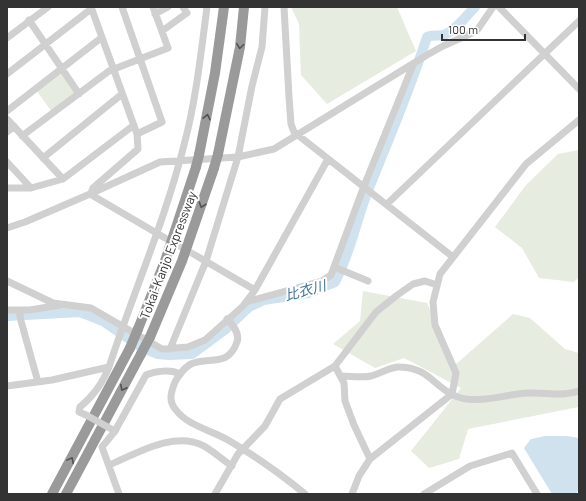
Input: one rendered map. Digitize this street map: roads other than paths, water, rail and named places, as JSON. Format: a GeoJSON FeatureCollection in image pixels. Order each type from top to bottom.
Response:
{"type":"FeatureCollection","features":[{"type":"Feature","properties":{"kind":"highway","name":"Tokai-Kanjo Expressway"},"geometry":{"type":"LineString","coordinates":[[52,494],[130,348],[166,261],[199,155],[215,73],[224,7]]}},
{"type":"Feature","properties":{"kind":"highway","name":"Tokai-Kanjo Expressway"},"geometry":{"type":"LineString","coordinates":[[66,494],[150,337],[182,261],[218,154],[238,54],[244,7]]}},
{"type":"Feature","properties":{"kind":"street"},"geometry":{"type":"LineString","coordinates":[[7,38],[48,7]]}},
{"type":"Feature","properties":{"kind":"street"},"geometry":{"type":"LineString","coordinates":[[122,7],[162,122],[137,134]]}},
{"type":"Feature","properties":{"kind":"street"},"geometry":{"type":"LineString","coordinates":[[22,136],[113,69],[168,48],[153,7]]}},
{"type":"Feature","properties":{"kind":"street"},"geometry":{"type":"LineString","coordinates":[[155,14],[168,7]]}},
{"type":"Feature","properties":{"kind":"street"},"geometry":{"type":"LineString","coordinates":[[162,32],[187,13],[183,7]]}},
{"type":"Feature","properties":{"kind":"street"},"geometry":{"type":"LineString","coordinates":[[115,431],[79,412],[80,407],[92,397],[103,382],[109,367],[122,326],[156,234],[184,146],[191,112],[207,7]]}},
{"type":"Feature","properties":{"kind":"street"},"geometry":{"type":"LineString","coordinates":[[170,348],[206,261],[238,157],[252,86],[262,47],[265,7]]}},
{"type":"Feature","properties":{"kind":"street"},"geometry":{"type":"LineString","coordinates":[[284,7],[289,97],[292,124],[296,135],[364,186],[453,257]]}},
{"type":"Feature","properties":{"kind":"street"},"geometry":{"type":"LineString","coordinates":[[7,228],[25,222],[90,194],[160,162],[238,157],[274,149],[443,46],[472,34],[478,29],[493,7]]}},
{"type":"Feature","properties":{"kind":"street"},"geometry":{"type":"LineString","coordinates":[[499,7],[579,89]]}},
{"type":"Feature","properties":{"kind":"street"},"geometry":{"type":"LineString","coordinates":[[7,74],[91,8],[137,134],[138,149],[94,188],[90,194]]}},
{"type":"Feature","properties":{"kind":"street"},"geometry":{"type":"LineString","coordinates":[[29,20],[79,94]]}},
{"type":"Feature","properties":{"kind":"street"},"geometry":{"type":"LineString","coordinates":[[387,204],[579,21]]}},
{"type":"Feature","properties":{"kind":"street"},"geometry":{"type":"LineString","coordinates":[[7,111],[101,38]]}},
{"type":"Feature","properties":{"kind":"street"},"geometry":{"type":"LineString","coordinates":[[246,302],[322,281],[331,275],[364,186],[413,64]]}},
{"type":"Feature","properties":{"kind":"street"},"geometry":{"type":"LineString","coordinates":[[43,158],[122,94]]}},
{"type":"Feature","properties":{"kind":"street"},"geometry":{"type":"LineString","coordinates":[[7,119],[63,179]]}},
{"type":"Feature","properties":{"kind":"street"},"geometry":{"type":"LineString","coordinates":[[352,494],[358,476],[370,459],[452,394],[456,373],[435,325],[433,302],[440,274],[526,164],[579,120]]}},
{"type":"Feature","properties":{"kind":"street"},"geometry":{"type":"LineString","coordinates":[[7,188],[31,188],[63,179],[134,125]]}},
{"type":"Feature","properties":{"kind":"street"},"geometry":{"type":"LineString","coordinates":[[7,132],[14,126]]}},
{"type":"Feature","properties":{"kind":"street"},"geometry":{"type":"LineString","coordinates":[[7,310],[62,305],[76,305],[91,308],[162,349],[188,347],[205,340],[246,302],[255,290],[328,159]]}},
{"type":"Feature","properties":{"kind":"street"},"geometry":{"type":"LineString","coordinates":[[7,162],[31,188]]}},
{"type":"Feature","properties":{"kind":"street"},"geometry":{"type":"LineString","coordinates":[[90,194],[165,238]]}},
{"type":"Feature","properties":{"kind":"street"},"geometry":{"type":"LineString","coordinates":[[195,255],[255,290]]}},
{"type":"Feature","properties":{"kind":"street"},"geometry":{"type":"LineString","coordinates":[[334,267],[368,281]]}},
{"type":"Feature","properties":{"kind":"street"},"geometry":{"type":"LineString","coordinates":[[7,281],[53,303],[62,305]]}},
{"type":"Feature","properties":{"kind":"street"},"geometry":{"type":"LineString","coordinates":[[215,494],[243,449],[265,426],[280,399],[335,366],[376,312],[396,296],[413,284],[425,281],[437,285]]}},
{"type":"Feature","properties":{"kind":"street"},"geometry":{"type":"LineString","coordinates":[[19,310],[20,321],[38,382]]}},
{"type":"Feature","properties":{"kind":"street"},"geometry":{"type":"LineString","coordinates":[[227,319],[236,329],[238,340],[233,351],[225,358],[191,364],[180,374],[170,395],[175,410],[194,424],[243,449],[305,494]]}},
{"type":"Feature","properties":{"kind":"street"},"geometry":{"type":"LineString","coordinates":[[335,366],[345,387],[345,400],[350,414],[370,459]]}},
{"type":"Feature","properties":{"kind":"street"},"geometry":{"type":"LineString","coordinates":[[7,386],[38,382],[109,367]]}},
{"type":"Feature","properties":{"kind":"street"},"geometry":{"type":"LineString","coordinates":[[341,376],[371,376],[399,367],[426,373],[452,394],[465,398],[496,398],[515,393],[567,394],[579,391]]}},
{"type":"Feature","properties":{"kind":"street"},"geometry":{"type":"LineString","coordinates":[[119,494],[102,447],[115,431],[146,375],[174,370],[180,374]]}},
{"type":"Feature","properties":{"kind":"street"},"geometry":{"type":"LineString","coordinates":[[109,465],[167,441],[188,442],[203,446],[232,466]]}},
{"type":"Feature","properties":{"kind":"street"},"geometry":{"type":"LineString","coordinates":[[424,494],[470,466],[512,453],[537,494]]}},
{"type":"Feature","properties":{"kind":"water"},"geometry":{"type":"Polygon","coordinates":[[[545,436],[567,436],[579,438],[579,488],[576,494],[552,494],[524,448],[531,439],[545,436]]]}},
{"type":"Feature","properties":{"kind":"waterway","name":"比衣川"},"geometry":{"type":"LineString","coordinates":[[7,316],[80,312],[103,321],[143,348],[158,354],[192,354],[226,329],[249,307],[264,300],[308,293],[335,282],[345,260],[367,193],[406,96],[427,37],[444,35],[458,25],[475,7]]}},
{"type":"Feature","properties":{"kind":"tunnel"},"geometry":{"type":"LineString","coordinates":[[169,240],[195,255]]}}]}
